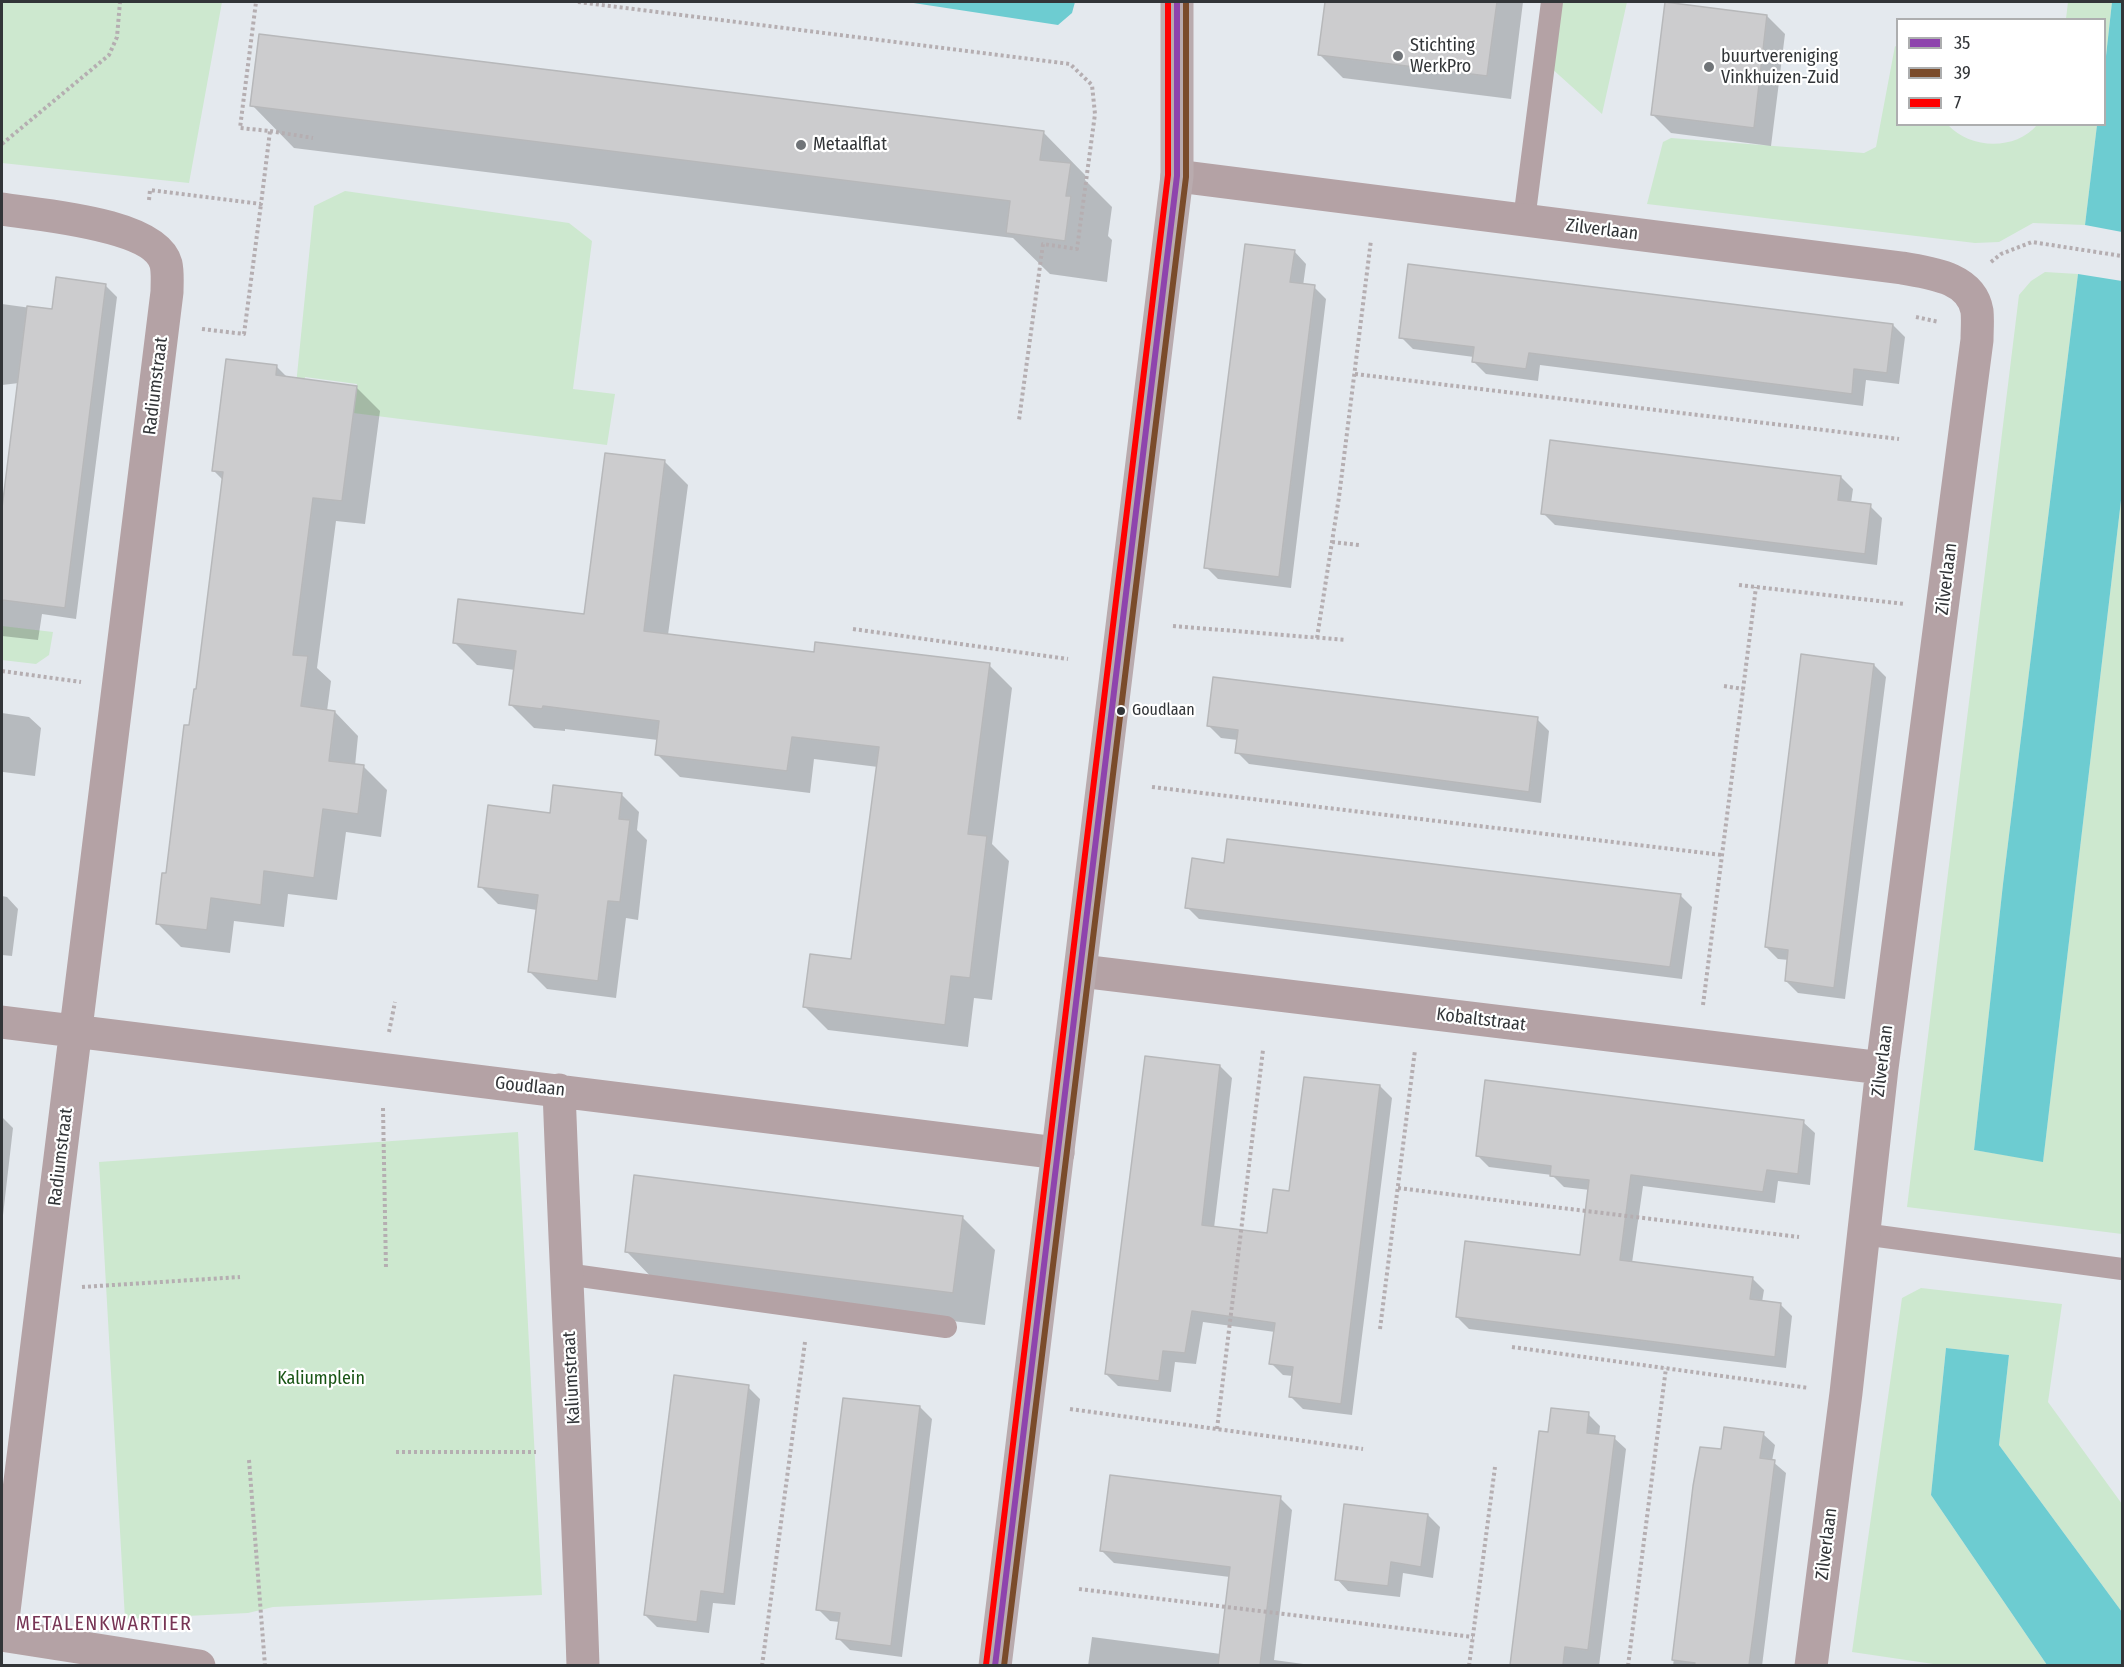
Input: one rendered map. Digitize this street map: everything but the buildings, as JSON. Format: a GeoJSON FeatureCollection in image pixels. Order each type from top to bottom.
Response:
{"type":"FeatureCollection","features":[{"type":"Feature","properties":{"kind":"street"},"geometry":{"type":"LineString","coordinates":[[995,1665],[1177,176],[1177,2]]}},
{"type":"Feature","properties":{"kind":"street","name":"Zilverlaan"},"geometry":{"type":"LineString","coordinates":[[1177,176],[1935,273],[1964,286],[1977,310],[1977,340],[1882,1068],[1846,1393],[1811,1665]]}},
{"type":"Feature","properties":{"kind":"street","name":"Radiumstraat"},"geometry":{"type":"LineString","coordinates":[[2,208],[117,228],[150,242],[166,263],[167,292],[120,687],[75,1030],[46,1289],[2,1627]]}},
{"type":"Feature","properties":{"kind":"street","name":"Kobaltstraat"},"geometry":{"type":"LineString","coordinates":[[1081,972],[1882,1068]]}},
{"type":"Feature","properties":{"kind":"street","name":"Goudlaan"},"geometry":{"type":"LineString","coordinates":[[2,1022],[383,1071],[559,1090],[1058,1152]]}},
{"type":"Feature","properties":{"kind":"street","name":"Kaliumstraat"},"geometry":{"type":"LineString","coordinates":[[559,1090],[576,1451],[583,1665]]}},
{"type":"Feature","properties":{"kind":"street"},"geometry":{"type":"LineString","coordinates":[[2,1635],[199,1665]]}},
{"type":"Feature","properties":{"kind":"lane"},"geometry":{"type":"LineString","coordinates":[[1524,220],[1552,2]]}},
{"type":"Feature","properties":{"kind":"lane"},"geometry":{"type":"LineString","coordinates":[[1863,1234],[2122,1269]]}},
{"type":"Feature","properties":{"kind":"lane"},"geometry":{"type":"LineString","coordinates":[[566,1274],[946,1328]]}},
{"type":"Feature","properties":{"kind":"path"},"geometry":{"type":"LineString","coordinates":[[2,144],[109,56],[117,37],[120,2]]}},
{"type":"Feature","properties":{"kind":"path"},"geometry":{"type":"LineString","coordinates":[[256,2],[240,128],[313,138]]}},
{"type":"Feature","properties":{"kind":"path"},"geometry":{"type":"LineString","coordinates":[[578,2],[1070,64],[1092,85],[1095,114],[1077,249],[1043,244],[1019,420]]}},
{"type":"Feature","properties":{"kind":"path"},"geometry":{"type":"LineString","coordinates":[[163,324],[244,334],[270,131]]}},
{"type":"Feature","properties":{"kind":"path"},"geometry":{"type":"LineString","coordinates":[[144,239],[150,190],[261,204]]}},
{"type":"Feature","properties":{"kind":"path"},"geometry":{"type":"LineString","coordinates":[[1317,638],[1355,374],[1371,239]]}},
{"type":"Feature","properties":{"kind":"path"},"geometry":{"type":"LineString","coordinates":[[1964,286],[2001,254],[2032,242],[2122,256]]}},
{"type":"Feature","properties":{"kind":"path"},"geometry":{"type":"LineString","coordinates":[[1916,317],[1940,322]]}},
{"type":"Feature","properties":{"kind":"path"},"geometry":{"type":"LineString","coordinates":[[1355,374],[1899,439]]}},
{"type":"Feature","properties":{"kind":"path"},"geometry":{"type":"LineString","coordinates":[[1332,542],[1359,545]]}},
{"type":"Feature","properties":{"kind":"path"},"geometry":{"type":"LineString","coordinates":[[1739,585],[1914,605]]}},
{"type":"Feature","properties":{"kind":"path"},"geometry":{"type":"LineString","coordinates":[[1703,1005],[1756,587]]}},
{"type":"Feature","properties":{"kind":"path"},"geometry":{"type":"LineString","coordinates":[[1173,626],[1346,640]]}},
{"type":"Feature","properties":{"kind":"path"},"geometry":{"type":"LineString","coordinates":[[853,629],[1068,659]]}},
{"type":"Feature","properties":{"kind":"path"},"geometry":{"type":"LineString","coordinates":[[2,672],[120,687]]}},
{"type":"Feature","properties":{"kind":"path"},"geometry":{"type":"LineString","coordinates":[[1724,686],[1743,689]]}},
{"type":"Feature","properties":{"kind":"path"},"geometry":{"type":"LineString","coordinates":[[1152,787],[1722,855]]}},
{"type":"Feature","properties":{"kind":"path"},"geometry":{"type":"LineString","coordinates":[[386,1269],[383,1071],[395,1002]]}},
{"type":"Feature","properties":{"kind":"path"},"geometry":{"type":"LineString","coordinates":[[1380,1329],[1420,1012]]}},
{"type":"Feature","properties":{"kind":"path"},"geometry":{"type":"LineString","coordinates":[[1217,1429],[1263,1050]]}},
{"type":"Feature","properties":{"kind":"path"},"geometry":{"type":"LineString","coordinates":[[1398,1188],[1799,1237]]}},
{"type":"Feature","properties":{"kind":"path"},"geometry":{"type":"LineString","coordinates":[[46,1289],[240,1277]]}},
{"type":"Feature","properties":{"kind":"path"},"geometry":{"type":"LineString","coordinates":[[762,1665],[809,1308]]}},
{"type":"Feature","properties":{"kind":"path"},"geometry":{"type":"LineString","coordinates":[[1512,1347],[1846,1393]]}},
{"type":"Feature","properties":{"kind":"path"},"geometry":{"type":"LineString","coordinates":[[1628,1665],[1666,1368]]}},
{"type":"Feature","properties":{"kind":"path"},"geometry":{"type":"LineString","coordinates":[[1070,1409],[1363,1449]]}},
{"type":"Feature","properties":{"kind":"path"},"geometry":{"type":"LineString","coordinates":[[396,1452],[576,1451]]}},
{"type":"Feature","properties":{"kind":"path"},"geometry":{"type":"LineString","coordinates":[[249,1460],[266,1665]]}},
{"type":"Feature","properties":{"kind":"path"},"geometry":{"type":"LineString","coordinates":[[1469,1665],[1495,1467]]}},
{"type":"Feature","properties":{"kind":"path"},"geometry":{"type":"LineString","coordinates":[[1079,1589],[1473,1637]]}},
{"type":"Feature","properties":{"kind":"green space"},"geometry":{"type":"Polygon","coordinates":[[[2,2],[222,2],[189,183],[2,163],[2,2]]]}},
{"type":"Feature","properties":{"kind":"green space"},"geometry":{"type":"Polygon","coordinates":[[[1562,2],[1627,2],[1602,114],[1549,66],[1562,2]]]}},
{"type":"Feature","properties":{"kind":"green space"},"geometry":{"type":"Polygon","coordinates":[[[2068,2],[2112,2],[2106,56],[2106,18],[2066,18],[2068,2]]]}},
{"type":"Feature","properties":{"kind":"green space"},"geometry":{"type":"Polygon","coordinates":[[[1895,46],[1896,126],[1949,126],[1968,139],[1993,144],[2017,139],[2036,126],[2097,126],[2085,225],[2033,223],[1999,242],[1975,243],[1647,204],[1663,142],[1671,138],[1864,153],[1876,147],[1895,46]]]}},
{"type":"Feature","properties":{"kind":"green space"},"geometry":{"type":"Polygon","coordinates":[[[345,191],[569,223],[592,241],[573,389],[615,394],[607,445],[353,413],[357,384],[305,377],[304,386],[296,385],[314,206],[345,191]]]}},
{"type":"Feature","properties":{"kind":"green space"},"geometry":{"type":"Polygon","coordinates":[[[2045,272],[2078,274],[2003,884],[1974,1150],[2043,1161],[2122,492],[2122,1234],[1907,1207],[2019,295],[2031,281],[2045,272]]]}},
{"type":"Feature","properties":{"kind":"green space"},"geometry":{"type":"Polygon","coordinates":[[[2,626],[53,632],[49,655],[36,664],[2,660],[2,626]]]}},
{"type":"Feature","properties":{"kind":"green space","name":"Kaliumplein"},"geometry":{"type":"Polygon","coordinates":[[[518,1132],[542,1595],[273,1607],[248,1613],[125,1619],[99,1162],[518,1132]]]}},
{"type":"Feature","properties":{"kind":"green space"},"geometry":{"type":"Polygon","coordinates":[[[1921,1288],[2062,1304],[2048,1402],[2122,1504],[2122,1612],[1999,1445],[2009,1355],[1946,1348],[1931,1495],[2047,1665],[1947,1666],[1852,1652],[1902,1298],[1921,1288]]]}},
{"type":"Feature","properties":{"kind":"water"},"geometry":{"type":"Polygon","coordinates":[[[907,2],[1075,2],[1072,13],[1058,25],[907,2]]]}},
{"type":"Feature","properties":{"kind":"water"},"geometry":{"type":"Polygon","coordinates":[[[2112,2],[2122,2],[2122,232],[2085,225],[2097,126],[2106,126],[2106,56],[2112,2]]]}},
{"type":"Feature","properties":{"kind":"water"},"geometry":{"type":"Polygon","coordinates":[[[2078,274],[2122,281],[2122,492],[2043,1162],[1974,1150],[2003,884],[2078,274]]]}},
{"type":"Feature","properties":{"kind":"water"},"geometry":{"type":"Polygon","coordinates":[[[1946,1348],[2009,1355],[1999,1445],[2122,1612],[2122,1665],[2047,1665],[1931,1495],[1946,1348]]]}},
{"type":"Feature","properties":{"kind":"transit line","name":"7"},"geometry":{"type":"LineString","coordinates":[[986,1665],[1168,175],[1168,2]]}},
{"type":"Feature","properties":{"kind":"transit line","name":"35"},"geometry":{"type":"LineString","coordinates":[[995,1666],[1177,176],[1177,2]]}},
{"type":"Feature","properties":{"kind":"transit line","name":"39"},"geometry":{"type":"LineString","coordinates":[[1004,1666],[1186,177],[1186,2]]}},
{"type":"Feature","properties":{"kind":"place","name":"Stichting WerkPro"},"geometry":{"type":"Point","coordinates":[1398,56]}},
{"type":"Feature","properties":{"kind":"place","name":"buurtvereniging Vinkhuizen-Zuid"},"geometry":{"type":"Point","coordinates":[1709,67]}},
{"type":"Feature","properties":{"kind":"place","name":"Metaalflat"},"geometry":{"type":"Point","coordinates":[801,145]}},
{"type":"Feature","properties":{"kind":"place","name":"Goudlaan"},"geometry":{"type":"Point","coordinates":[1121,711]}},
{"type":"Feature","properties":{"kind":"district","name":"METALENKWARTIER"},"geometry":{"type":"Point","coordinates":[104,1624]}}]}
